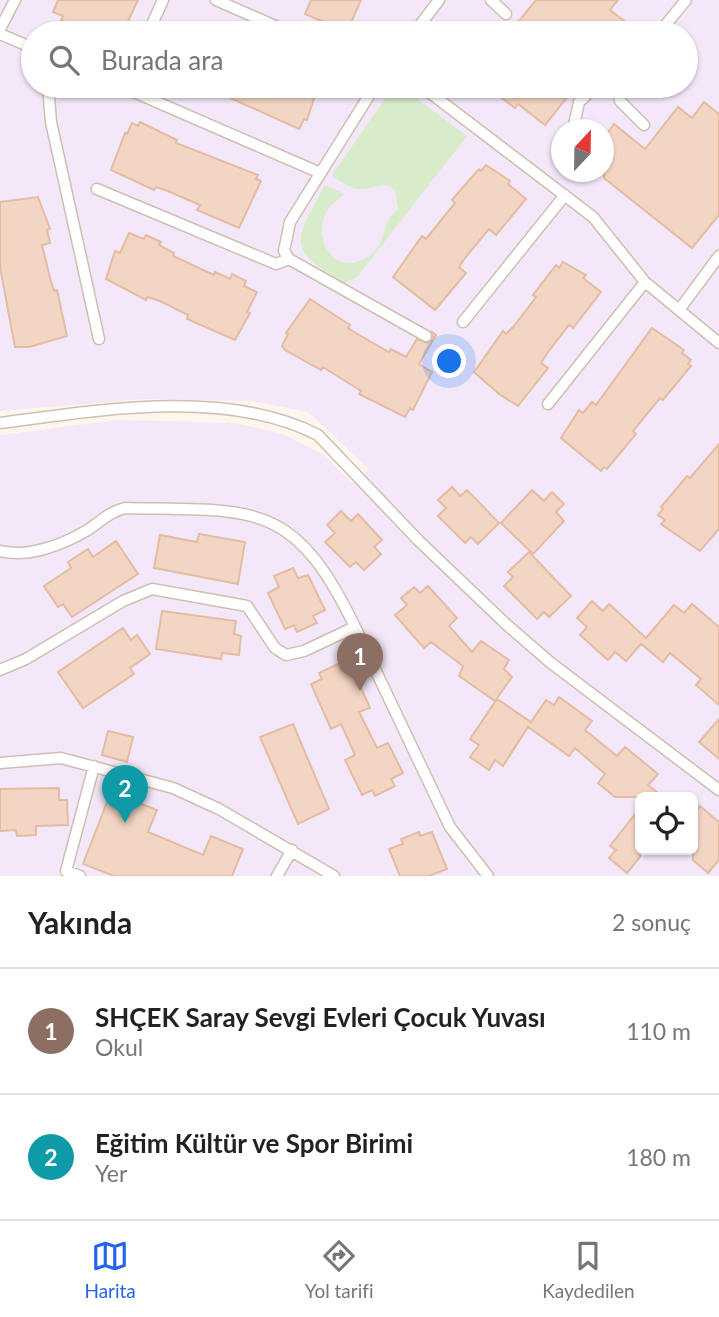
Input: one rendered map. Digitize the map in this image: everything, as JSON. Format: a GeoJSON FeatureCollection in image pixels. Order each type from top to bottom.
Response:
{"type":"FeatureCollection","features":[{"type":"Feature","properties":{"kind":"lane"},"geometry":{"type":"LineString","coordinates":[[15,0],[0,31],[21,42]]}},
{"type":"Feature","properties":{"kind":"lane"},"geometry":{"type":"LineString","coordinates":[[153,21],[163,0]]}},
{"type":"Feature","properties":{"kind":"lane"},"geometry":{"type":"LineString","coordinates":[[216,0],[264,21]]}},
{"type":"Feature","properties":{"kind":"lane"},"geometry":{"type":"LineString","coordinates":[[423,21],[439,0]]}},
{"type":"Feature","properties":{"kind":"lane"},"geometry":{"type":"LineString","coordinates":[[491,0],[506,14]]}},
{"type":"Feature","properties":{"kind":"lane"},"geometry":{"type":"LineString","coordinates":[[669,21],[686,0]]}},
{"type":"Feature","properties":{"kind":"lane"},"geometry":{"type":"LineString","coordinates":[[49,98],[51,122],[99,339]]}},
{"type":"Feature","properties":{"kind":"lane"},"geometry":{"type":"LineString","coordinates":[[150,98],[318,172]]}},
{"type":"Feature","properties":{"kind":"lane"},"geometry":{"type":"LineString","coordinates":[[367,98],[318,172],[290,222],[284,251],[289,259],[426,336]]}},
{"type":"Feature","properties":{"kind":"lane"},"geometry":{"type":"LineString","coordinates":[[437,98],[565,195],[604,228],[645,282],[719,343]]}},
{"type":"Feature","properties":{"kind":"lane"},"geometry":{"type":"LineString","coordinates":[[575,119],[579,102],[583,98]]}},
{"type":"Feature","properties":{"kind":"lane"},"geometry":{"type":"LineString","coordinates":[[619,98],[644,125]]}},
{"type":"Feature","properties":{"kind":"lane"},"geometry":{"type":"LineString","coordinates":[[97,189],[276,264],[289,259]]}},
{"type":"Feature","properties":{"kind":"lane"},"geometry":{"type":"LineString","coordinates":[[463,322],[565,195]]}},
{"type":"Feature","properties":{"kind":"lane"},"geometry":{"type":"LineString","coordinates":[[678,310],[719,256]]}},
{"type":"Feature","properties":{"kind":"lane"},"geometry":{"type":"LineString","coordinates":[[548,404],[645,282]]}},
{"type":"Feature","properties":{"kind":"lane"},"geometry":{"type":"LineString","coordinates":[[0,423],[104,410],[212,408],[250,411],[299,425],[318,435],[419,541],[551,663],[719,790]]}},
{"type":"Feature","properties":{"kind":"lane"},"geometry":{"type":"LineString","coordinates":[[0,551],[31,552],[64,543],[113,511],[125,508],[247,513],[289,531],[304,545],[342,601],[450,827],[488,876]]}},
{"type":"Feature","properties":{"kind":"lane"},"geometry":{"type":"LineString","coordinates":[[0,670],[26,659],[123,601],[152,589],[247,606],[275,648],[286,654],[304,651],[355,627]]}},
{"type":"Feature","properties":{"kind":"lane"},"geometry":{"type":"LineString","coordinates":[[0,763],[61,758],[173,788],[219,809],[334,876]]}},
{"type":"Feature","properties":{"kind":"lane"},"geometry":{"type":"LineString","coordinates":[[80,876],[66,871],[94,766]]}},
{"type":"Feature","properties":{"kind":"lane"},"geometry":{"type":"LineString","coordinates":[[277,876],[292,850]]}},
{"type":"Feature","properties":{"kind":"shaded area"},"geometry":{"type":"Polygon","coordinates":[[[0,0],[719,0],[719,876],[0,876],[0,435],[117,420],[235,423],[283,434],[324,455],[353,484],[369,469],[308,412],[252,401],[145,399],[0,411],[0,0]]]}},
{"type":"Feature","properties":{"kind":"green space"},"geometry":{"type":"Polygon","coordinates":[[[386,98],[416,98],[467,136],[357,277],[345,283],[312,261],[301,242],[307,218],[325,185],[344,194],[330,207],[323,220],[322,231],[328,251],[344,262],[354,262],[371,255],[383,236],[389,219],[398,209],[395,190],[391,187],[383,185],[358,189],[332,175],[386,98]]]}},
{"type":"Feature","properties":{"kind":"building"},"geometry":{"type":"Polygon","coordinates":[[[58,0],[138,0],[128,21],[63,21],[61,20],[63,16],[53,12],[58,0]]]}},
{"type":"Feature","properties":{"kind":"building"},"geometry":{"type":"Polygon","coordinates":[[[311,0],[361,0],[352,21],[321,21],[305,14],[311,0]]]}},
{"type":"Feature","properties":{"kind":"building"},"geometry":{"type":"Polygon","coordinates":[[[536,0],[618,0],[610,10],[624,21],[519,21],[536,0]]]}},
{"type":"Feature","properties":{"kind":"building"},"geometry":{"type":"Polygon","coordinates":[[[231,98],[314,98],[307,120],[304,119],[299,129],[231,98]]]}},
{"type":"Feature","properties":{"kind":"building"},"geometry":{"type":"Polygon","coordinates":[[[502,98],[566,98],[545,125],[518,104],[515,108],[502,98]]]}},
{"type":"Feature","properties":{"kind":"building"},"geometry":{"type":"Polygon","coordinates":[[[704,102],[719,114],[719,215],[692,248],[609,182],[614,182],[614,124],[645,149],[678,107],[692,118],[704,102]]]}},
{"type":"Feature","properties":{"kind":"building"},"geometry":{"type":"Polygon","coordinates":[[[140,122],[177,140],[176,143],[258,175],[256,179],[261,181],[239,228],[197,210],[200,205],[156,187],[154,190],[111,170],[125,133],[127,134],[132,123],[138,126],[140,122]]]}},
{"type":"Feature","properties":{"kind":"building"},"geometry":{"type":"Polygon","coordinates":[[[486,165],[510,181],[508,184],[526,199],[496,235],[489,229],[465,258],[459,267],[466,273],[435,310],[393,277],[422,236],[426,239],[455,203],[452,200],[479,169],[481,171],[486,165]]]}},
{"type":"Feature","properties":{"kind":"building"},"geometry":{"type":"Polygon","coordinates":[[[38,197],[50,229],[47,230],[50,243],[42,245],[54,291],[57,290],[67,336],[29,347],[15,347],[0,267],[0,202],[38,197]]]}},
{"type":"Feature","properties":{"kind":"building"},"geometry":{"type":"Polygon","coordinates":[[[129,233],[144,239],[146,235],[161,242],[159,245],[174,253],[173,256],[214,275],[215,272],[230,279],[232,274],[246,281],[244,286],[257,292],[247,312],[250,313],[235,340],[187,319],[188,315],[160,301],[147,297],[146,300],[106,279],[115,251],[120,253],[129,233]]]}},
{"type":"Feature","properties":{"kind":"building"},"geometry":{"type":"Polygon","coordinates":[[[563,262],[586,275],[583,278],[601,292],[573,328],[569,325],[548,352],[541,363],[548,368],[518,406],[499,394],[474,372],[503,331],[506,334],[514,326],[556,265],[559,268],[563,262]]]}},
{"type":"Feature","properties":{"kind":"building"},"geometry":{"type":"Polygon","coordinates":[[[310,299],[350,325],[348,328],[359,335],[389,352],[391,349],[406,357],[417,339],[427,343],[433,339],[432,332],[436,335],[419,364],[432,372],[413,410],[410,408],[405,417],[359,394],[361,391],[323,367],[321,370],[285,350],[282,346],[288,334],[286,333],[310,299]]]}},
{"type":"Feature","properties":{"kind":"building"},"geometry":{"type":"Polygon","coordinates":[[[652,328],[684,350],[682,353],[691,360],[688,364],[691,366],[633,431],[636,434],[607,469],[604,467],[601,471],[561,438],[579,410],[583,413],[592,402],[596,405],[652,328]]]}},
{"type":"Feature","properties":{"kind":"building"},"geometry":{"type":"Polygon","coordinates":[[[719,444],[719,529],[700,551],[661,524],[665,520],[658,515],[663,509],[661,507],[687,476],[690,478],[719,444]]]}},
{"type":"Feature","properties":{"kind":"building"},"geometry":{"type":"Polygon","coordinates":[[[452,487],[460,496],[467,490],[499,523],[478,544],[471,537],[465,543],[438,516],[446,508],[438,500],[452,487]]]}},
{"type":"Feature","properties":{"kind":"building"},"geometry":{"type":"Polygon","coordinates":[[[532,490],[544,501],[552,492],[564,504],[556,512],[564,521],[533,554],[501,523],[532,490]]]}},
{"type":"Feature","properties":{"kind":"building"},"geometry":{"type":"Polygon","coordinates":[[[341,511],[351,521],[358,514],[382,540],[374,547],[381,554],[364,570],[356,562],[350,567],[325,542],[335,533],[327,525],[341,511]]]}},
{"type":"Feature","properties":{"kind":"building"},"geometry":{"type":"Polygon","coordinates":[[[199,534],[245,542],[238,584],[154,568],[160,535],[197,542],[199,534]]]}},
{"type":"Feature","properties":{"kind":"building"},"geometry":{"type":"Polygon","coordinates":[[[116,541],[138,574],[72,617],[63,604],[58,607],[44,586],[71,568],[68,562],[88,549],[93,557],[116,541]]]}},
{"type":"Feature","properties":{"kind":"building"},"geometry":{"type":"Polygon","coordinates":[[[529,552],[571,596],[549,617],[544,612],[537,619],[504,586],[513,577],[508,572],[529,552]]]}},
{"type":"Feature","properties":{"kind":"building"},"geometry":{"type":"Polygon","coordinates":[[[293,568],[298,578],[308,575],[325,610],[313,616],[317,623],[297,632],[294,625],[285,629],[268,593],[279,587],[274,576],[293,568]]]}},
{"type":"Feature","properties":{"kind":"building"},"geometry":{"type":"Polygon","coordinates":[[[428,586],[457,618],[449,626],[472,652],[481,641],[509,660],[504,669],[512,677],[495,701],[459,676],[463,666],[431,642],[424,648],[395,615],[407,605],[401,598],[414,587],[420,593],[428,586]]]}},
{"type":"Feature","properties":{"kind":"building"},"geometry":{"type":"Polygon","coordinates":[[[592,601],[603,611],[609,604],[646,638],[674,605],[684,613],[692,604],[719,627],[719,705],[696,685],[701,679],[670,653],[663,662],[641,644],[626,661],[615,652],[608,660],[580,635],[587,627],[577,618],[592,601]]]}},
{"type":"Feature","properties":{"kind":"building"},"geometry":{"type":"Polygon","coordinates":[[[162,611],[236,621],[234,634],[241,636],[239,655],[222,653],[221,659],[156,649],[162,611]]]}},
{"type":"Feature","properties":{"kind":"building"},"geometry":{"type":"Polygon","coordinates":[[[123,628],[131,640],[137,635],[150,654],[130,668],[134,674],[83,708],[58,672],[123,628]]]}},
{"type":"Feature","properties":{"kind":"building"},"geometry":{"type":"Polygon","coordinates":[[[338,664],[341,671],[352,667],[370,708],[359,712],[377,748],[388,743],[403,773],[391,779],[395,786],[375,796],[372,790],[362,795],[345,760],[355,755],[341,724],[331,729],[311,684],[322,679],[319,673],[338,664]]]}},
{"type":"Feature","properties":{"kind":"building"},"geometry":{"type":"Polygon","coordinates":[[[559,697],[592,721],[585,730],[617,756],[625,747],[658,774],[648,785],[657,792],[635,792],[635,797],[615,797],[598,783],[605,774],[575,748],[569,756],[528,727],[503,766],[495,760],[489,770],[470,757],[479,745],[470,739],[497,699],[531,722],[546,700],[554,705],[559,697]]]}},
{"type":"Feature","properties":{"kind":"building"},"geometry":{"type":"Polygon","coordinates":[[[719,719],[719,759],[699,742],[719,719]]]}},
{"type":"Feature","properties":{"kind":"building"},"geometry":{"type":"Polygon","coordinates":[[[293,724],[329,809],[298,824],[260,737],[293,724]]]}},
{"type":"Feature","properties":{"kind":"building"},"geometry":{"type":"Polygon","coordinates":[[[108,731],[133,737],[127,762],[102,755],[108,731]]]}},
{"type":"Feature","properties":{"kind":"building"},"geometry":{"type":"Polygon","coordinates":[[[59,788],[59,800],[67,800],[68,825],[36,826],[36,835],[17,836],[16,830],[0,831],[0,789],[59,788]]]}},
{"type":"Feature","properties":{"kind":"building"},"geometry":{"type":"Polygon","coordinates":[[[111,792],[157,810],[148,832],[203,855],[211,836],[243,849],[232,876],[114,876],[83,864],[111,792]]]}},
{"type":"Feature","properties":{"kind":"building"},"geometry":{"type":"Polygon","coordinates":[[[700,806],[719,822],[719,860],[708,873],[693,860],[693,855],[698,855],[700,806]]]}},
{"type":"Feature","properties":{"kind":"building"},"geometry":{"type":"Polygon","coordinates":[[[635,814],[635,855],[640,857],[627,873],[609,858],[616,850],[610,846],[635,814]]]}},
{"type":"Feature","properties":{"kind":"building"},"geometry":{"type":"Polygon","coordinates":[[[419,832],[420,836],[432,832],[447,869],[429,876],[400,876],[389,849],[403,844],[401,839],[419,832]]]}},
{"type":"Feature","properties":{"kind":"place","name":"SHÇEK Saray Sevgi Evleri Çocuk Yuvası"},"geometry":{"type":"Point","coordinates":[360,691]}},
{"type":"Feature","properties":{"kind":"place","name":"Eğitim Kültür ve Spor Birimi"},"geometry":{"type":"Point","coordinates":[125,823]}}]}
